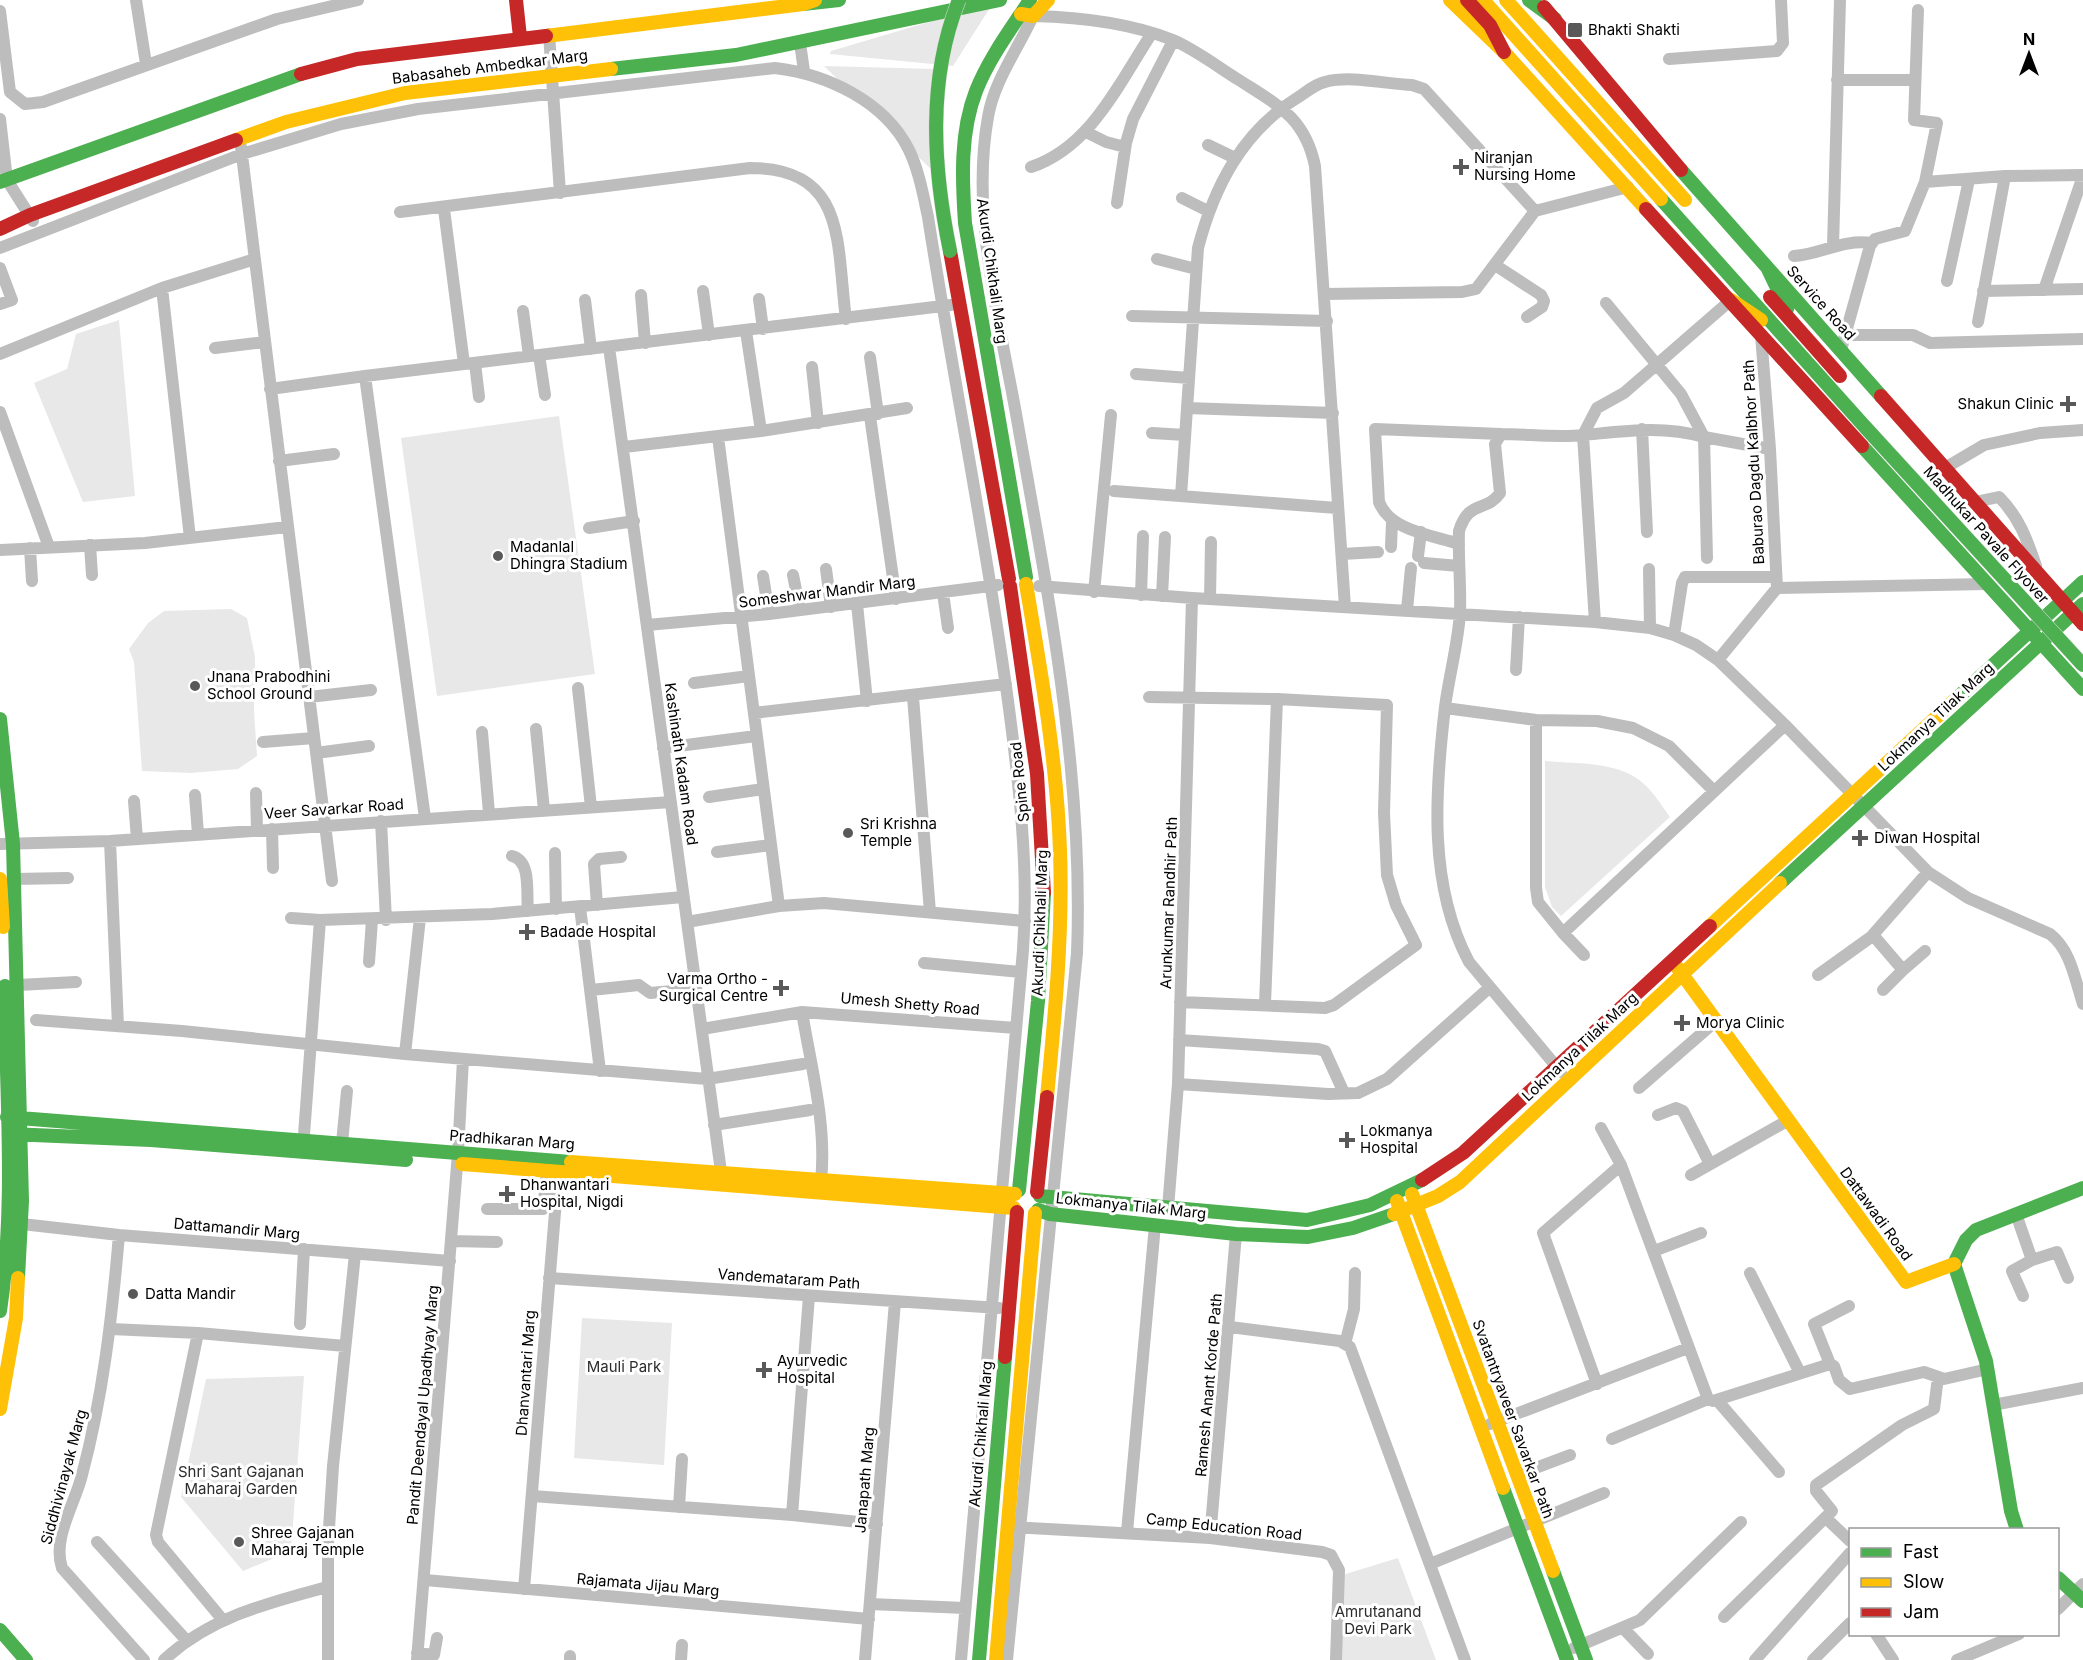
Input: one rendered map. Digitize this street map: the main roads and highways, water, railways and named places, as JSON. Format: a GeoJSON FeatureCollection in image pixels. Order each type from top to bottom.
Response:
{"type":"FeatureCollection","features":[{"type":"Feature","properties":{"kind":"main road"},"geometry":{"type":"LineString","coordinates":[[516,0],[520,37]]}},
{"type":"Feature","properties":{"kind":"main road","name":"Babasaheb Ambedkar Marg"},"geometry":{"type":"LineString","coordinates":[[4,181],[324,66],[399,51],[839,0]]}},
{"type":"Feature","properties":{"kind":"main road"},"geometry":{"type":"LineString","coordinates":[[975,0],[960,4],[945,47],[937,119],[940,201],[962,304],[1009,583]]}},
{"type":"Feature","properties":{"kind":"main road","name":"Babasaheb Ambedkar Marg"},"geometry":{"type":"LineString","coordinates":[[0,229],[30,215],[240,138],[319,113],[395,95],[736,55],[800,43],[960,4],[1000,0]]}},
{"type":"Feature","properties":{"kind":"main road"},"geometry":{"type":"LineString","coordinates":[[1027,15],[1030,0]]}},
{"type":"Feature","properties":{"kind":"main road","name":"Akurdi Chikhali Marg"},"geometry":{"type":"LineString","coordinates":[[996,1660],[1013,1527],[1026,1310],[1042,1204],[1059,952],[1061,887],[1055,786],[1026,581],[978,302],[964,204],[970,109],[982,77],[1027,15],[1048,0]]}},
{"type":"Feature","properties":{"kind":"main road"},"geometry":{"type":"LineString","coordinates":[[1449,0],[1504,52],[2083,689]]}},
{"type":"Feature","properties":{"kind":"main road"},"geometry":{"type":"LineString","coordinates":[[1467,0],[1490,25],[1504,52]]}},
{"type":"Feature","properties":{"kind":"main road"},"geometry":{"type":"LineString","coordinates":[[1483,0],[1741,285],[1782,334]]}},
{"type":"Feature","properties":{"kind":"main road"},"geometry":{"type":"LineString","coordinates":[[1506,0],[1697,214]]}},
{"type":"Feature","properties":{"kind":"main road"},"geometry":{"type":"LineString","coordinates":[[1529,0],[1555,19]]}},
{"type":"Feature","properties":{"kind":"main road","name":"Service Road"},"geometry":{"type":"LineString","coordinates":[[1539,0],[1677,166],[2038,574],[2062,600],[2078,609],[2083,624]]}},
{"type":"Feature","properties":{"kind":"main road"},"geometry":{"type":"LineString","coordinates":[[1767,267],[1793,322]]}},
{"type":"Feature","properties":{"kind":"main road"},"geometry":{"type":"LineString","coordinates":[[1759,284],[1846,383]]}},
{"type":"Feature","properties":{"kind":"main road"},"geometry":{"type":"LineString","coordinates":[[1731,300],[1782,334]]}},
{"type":"Feature","properties":{"kind":"main road","name":"Madhukar Pavale Flyover"},"geometry":{"type":"LineString","coordinates":[[1782,334],[2083,665]]}},
{"type":"Feature","properties":{"kind":"main road","name":"Madhukar Pavale Flyover"},"geometry":{"type":"LineString","coordinates":[[1996,549],[2083,645]]}},
{"type":"Feature","properties":{"kind":"main road"},"geometry":{"type":"LineString","coordinates":[[1009,583],[1017,573],[1026,581]]}},
{"type":"Feature","properties":{"kind":"main road","name":"Lokmanya Tilak Marg"},"geometry":{"type":"LineString","coordinates":[[1042,1204],[1168,1208],[1307,1220],[1349,1212],[1410,1189],[1463,1153],[2083,582]]}},
{"type":"Feature","properties":{"kind":"main road","name":"Spine Road"},"geometry":{"type":"LineString","coordinates":[[1009,583],[1038,788],[1044,887],[1041,951],[1011,1201]]}},
{"type":"Feature","properties":{"kind":"main road","name":"Lokmanya Tilak Marg"},"geometry":{"type":"LineString","coordinates":[[1042,1204],[1155,1225],[1236,1234],[1308,1237],[1353,1228],[1401,1212],[1460,1182],[2078,609]]}},
{"type":"Feature","properties":{"kind":"main road"},"geometry":{"type":"LineString","coordinates":[[0,719],[7,844],[8,1016],[6,1270],[0,1311]]}},
{"type":"Feature","properties":{"kind":"main road"},"geometry":{"type":"LineString","coordinates":[[1935,719],[1946,730]]}},
{"type":"Feature","properties":{"kind":"main road"},"geometry":{"type":"LineString","coordinates":[[0,1409],[16,1318],[22,1224],[22,1118],[8,1016],[18,985],[7,879]]}},
{"type":"Feature","properties":{"kind":"main road","name":"Dattawadi Road"},"geometry":{"type":"LineString","coordinates":[[1672,960],[1787,1121],[1906,1281],[1954,1264]]}},
{"type":"Feature","properties":{"kind":"main road","name":"Pradhikaran Marg"},"geometry":{"type":"LineString","coordinates":[[6,1117],[555,1168],[1011,1201]]}},
{"type":"Feature","properties":{"kind":"main road","name":"Pradhikaran Marg"},"geometry":{"type":"LineString","coordinates":[[6,1134],[303,1146],[342,1143],[458,1158]]}},
{"type":"Feature","properties":{"kind":"main road","name":"Pradhikaran Marg"},"geometry":{"type":"LineString","coordinates":[[722,1180],[821,1181],[1011,1201]]}},
{"type":"Feature","properties":{"kind":"main road"},"geometry":{"type":"LineString","coordinates":[[1028,1188],[1042,1204],[1026,1216],[1011,1201],[1028,1188]]}},
{"type":"Feature","properties":{"kind":"main road"},"geometry":{"type":"LineString","coordinates":[[2016,1528],[2011,1511],[1988,1369],[1954,1264],[1966,1240],[1976,1230],[2083,1188]]}},
{"type":"Feature","properties":{"kind":"main road","name":"Svatantryaveer Savarkar Path"},"geometry":{"type":"LineString","coordinates":[[1410,1189],[1586,1660]]}},
{"type":"Feature","properties":{"kind":"main road"},"geometry":{"type":"LineString","coordinates":[[1395,1196],[1565,1656]]}},
{"type":"Feature","properties":{"kind":"main road","name":"Akurdi Chikhali Marg"},"geometry":{"type":"LineString","coordinates":[[979,1660],[1008,1309],[1011,1201]]}},
{"type":"Feature","properties":{"kind":"main road"},"geometry":{"type":"LineString","coordinates":[[2059,1579],[2080,1593]]}},
{"type":"Feature","properties":{"kind":"main road"},"geometry":{"type":"LineString","coordinates":[[0,1630],[26,1660]]}},
{"type":"Feature","properties":{"kind":"place","name":"Bhakti Shakti"},"geometry":{"type":"Point","coordinates":[1575,30]}},
{"type":"Feature","properties":{"kind":"place","name":"Niranjan Nursing Home"},"geometry":{"type":"Point","coordinates":[1461,167]}},
{"type":"Feature","properties":{"kind":"place","name":"Shakun Clinic"},"geometry":{"type":"Point","coordinates":[2068,404]}},
{"type":"Feature","properties":{"kind":"place","name":"Madanlal Dhingra Stadium"},"geometry":{"type":"Point","coordinates":[498,556]}},
{"type":"Feature","properties":{"kind":"place","name":"Jnana Prabodhini School Ground"},"geometry":{"type":"Point","coordinates":[195,686]}},
{"type":"Feature","properties":{"kind":"place","name":"Sri Krishna Temple"},"geometry":{"type":"Point","coordinates":[848,833]}},
{"type":"Feature","properties":{"kind":"place","name":"Diwan Hospital"},"geometry":{"type":"Point","coordinates":[1860,838]}},
{"type":"Feature","properties":{"kind":"place","name":"Badade Hospital"},"geometry":{"type":"Point","coordinates":[527,932]}},
{"type":"Feature","properties":{"kind":"place","name":"Varma Ortho - Surgical Centre"},"geometry":{"type":"Point","coordinates":[781,988]}},
{"type":"Feature","properties":{"kind":"place","name":"Morya Clinic"},"geometry":{"type":"Point","coordinates":[1682,1023]}},
{"type":"Feature","properties":{"kind":"place","name":"Lokmanya Hospital"},"geometry":{"type":"Point","coordinates":[1347,1140]}},
{"type":"Feature","properties":{"kind":"place","name":"Dhanwantari Hospital, Nigdi"},"geometry":{"type":"Point","coordinates":[507,1194]}},
{"type":"Feature","properties":{"kind":"place","name":"Datta Mandir"},"geometry":{"type":"Point","coordinates":[133,1294]}},
{"type":"Feature","properties":{"kind":"place","name":"Ayurvedic Hospital"},"geometry":{"type":"Point","coordinates":[764,1370]}},
{"type":"Feature","properties":{"kind":"place","name":"Shree Gajanan Maharaj Temple"},"geometry":{"type":"Point","coordinates":[239,1542]}},
{"type":"Feature","properties":{"kind":"park label","name":"Mauli Park"},"geometry":{"type":"Point","coordinates":[624,1367]}},
{"type":"Feature","properties":{"kind":"park label","name":"Shri Sant Gajanan Maharaj Garden"},"geometry":{"type":"Point","coordinates":[241,1480]}},
{"type":"Feature","properties":{"kind":"park label","name":"Amrutanand Devi Park"},"geometry":{"type":"Point","coordinates":[1378,1620]}}]}
